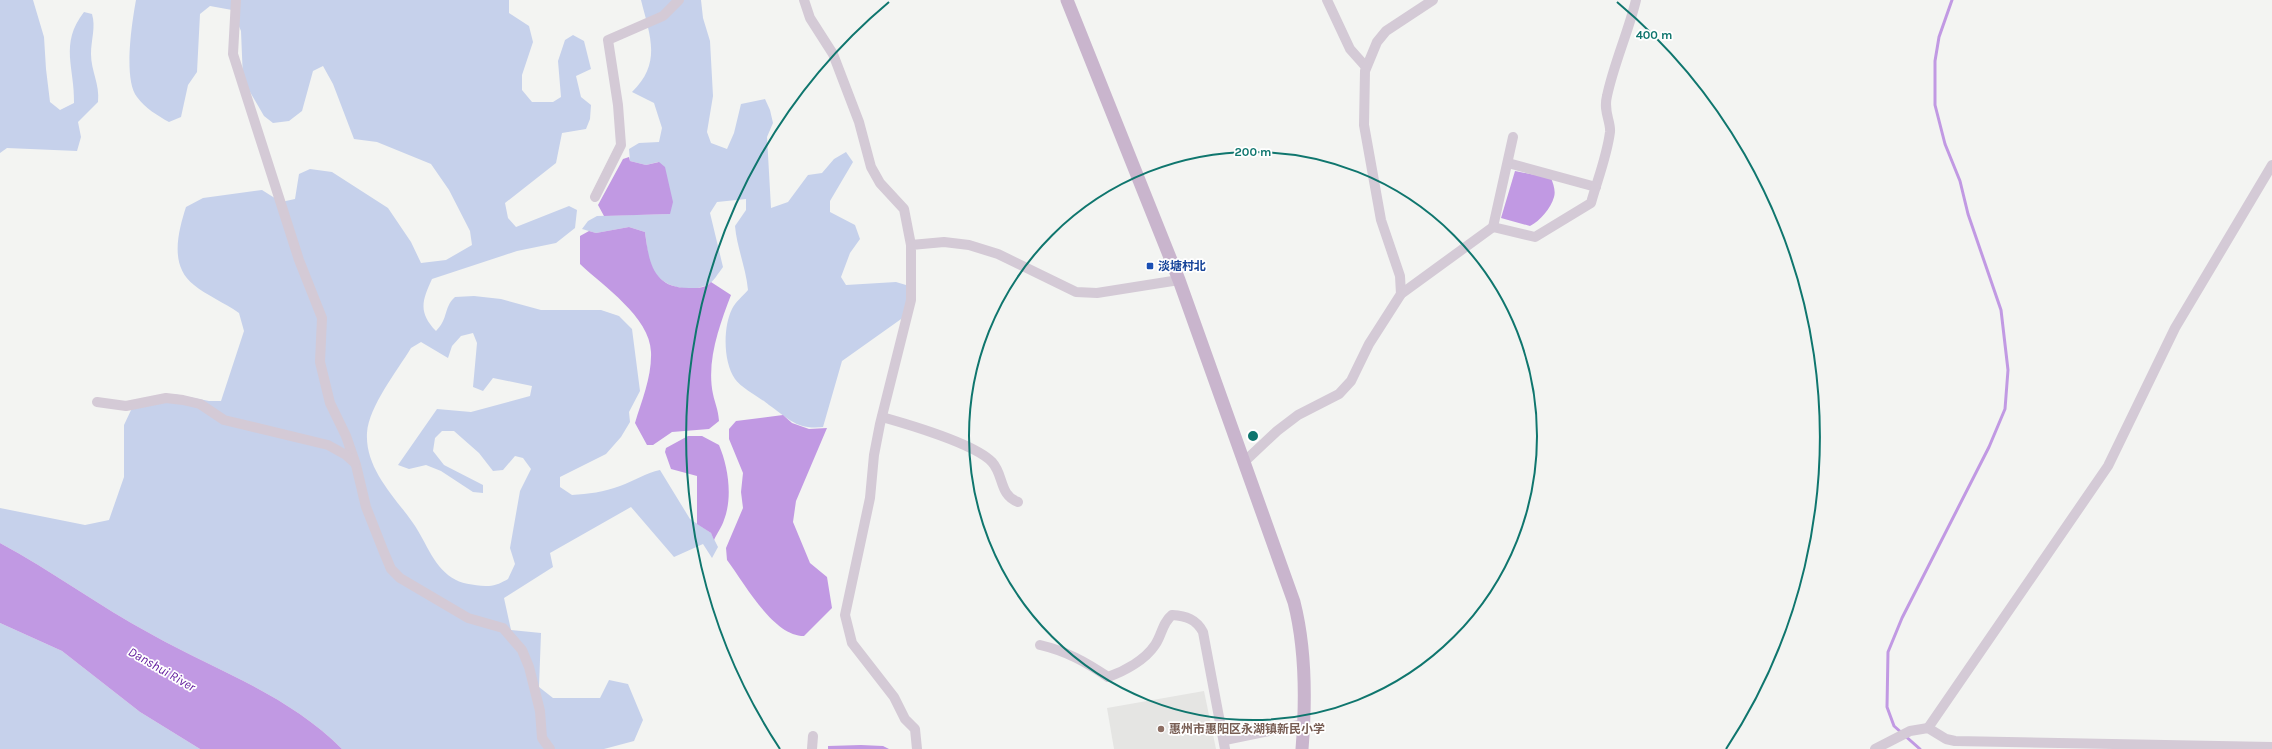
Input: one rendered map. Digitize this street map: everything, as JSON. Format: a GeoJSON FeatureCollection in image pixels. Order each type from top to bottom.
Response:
{"type":"FeatureCollection","features":[{"type":"Feature","properties":{"kind":"main road"},"geometry":{"type":"LineString","coordinates":[[1067,0],[1179,280],[1296,610],[1303,659],[1302,749]]}},
{"type":"Feature","properties":{"kind":"street"},"geometry":{"type":"LineString","coordinates":[[236,0],[233,54],[299,260],[322,318],[320,362],[330,403],[346,436],[356,465],[366,507],[391,569],[411,585],[468,618],[503,628],[522,650],[529,667],[540,711],[542,738],[550,749]]}},
{"type":"Feature","properties":{"kind":"street"},"geometry":{"type":"LineString","coordinates":[[595,197],[621,145],[618,105],[608,40],[663,16],[679,0]]}},
{"type":"Feature","properties":{"kind":"street"},"geometry":{"type":"LineString","coordinates":[[804,0],[810,18],[833,54],[859,122],[871,167],[880,183],[904,209],[911,246],[911,300],[874,455],[870,498],[845,615],[852,643],[894,697],[905,719],[915,729],[917,749]]}},
{"type":"Feature","properties":{"kind":"street"},"geometry":{"type":"LineString","coordinates":[[1327,0],[1350,49],[1366,67]]}},
{"type":"Feature","properties":{"kind":"street"},"geometry":{"type":"LineString","coordinates":[[1400,294],[1400,276],[1381,220],[1364,125],[1366,67],[1377,42],[1386,31],[1433,0]]}},
{"type":"Feature","properties":{"kind":"street"},"geometry":{"type":"LineString","coordinates":[[1493,227],[1535,238],[1591,203],[1610,131],[1605,111],[1606,98],[1612,74],[1629,30],[1636,0]]}},
{"type":"Feature","properties":{"kind":"street"},"geometry":{"type":"LineString","coordinates":[[1244,462],[1277,431],[1298,415],[1339,394],[1351,381],[1369,344],[1400,294],[1493,227],[1513,137]]}},
{"type":"Feature","properties":{"kind":"street"},"geometry":{"type":"LineString","coordinates":[[1508,163],[1596,187]]}},
{"type":"Feature","properties":{"kind":"street"},"geometry":{"type":"LineString","coordinates":[[1928,728],[2108,466],[2175,328],[2272,165]]}},
{"type":"Feature","properties":{"kind":"street"},"geometry":{"type":"LineString","coordinates":[[911,246],[944,242],[969,245],[998,254],[1076,292],[1097,293],[1179,280]]}},
{"type":"Feature","properties":{"kind":"street"},"geometry":{"type":"LineString","coordinates":[[97,402],[126,406],[166,398],[200,404],[224,420],[328,445],[346,455],[356,465]]}},
{"type":"Feature","properties":{"kind":"street"},"geometry":{"type":"LineString","coordinates":[[882,417],[919,428],[980,454],[992,463],[1002,487],[1011,499],[1018,502]]}},
{"type":"Feature","properties":{"kind":"street"},"geometry":{"type":"LineString","coordinates":[[1040,645],[1059,649],[1084,660],[1108,677],[1120,673],[1145,657],[1155,645],[1166,620],[1172,615],[1185,616],[1199,624],[1203,632],[1225,744],[1303,724]]}},
{"type":"Feature","properties":{"kind":"street"},"geometry":{"type":"LineString","coordinates":[[1877,748],[1910,731],[1928,728],[1946,739],[1956,742],[2272,747]]}},
{"type":"Feature","properties":{"kind":"street"},"geometry":{"type":"LineString","coordinates":[[812,749],[813,736]]}},
{"type":"Feature","properties":{"kind":"shaded area"},"geometry":{"type":"Polygon","coordinates":[[[0,0],[33,0],[44,37],[50,102],[60,110],[74,103],[70,56],[72,35],[76,24],[84,12],[92,14],[94,24],[91,60],[98,89],[98,102],[78,122],[81,137],[77,151],[7,148],[0,153],[0,0]]]}},
{"type":"Feature","properties":{"kind":"shaded area"},"geometry":{"type":"Polygon","coordinates":[[[136,0],[509,0],[509,13],[529,26],[533,42],[522,75],[522,90],[532,102],[553,102],[561,97],[558,61],[565,40],[573,35],[584,41],[591,69],[576,76],[581,97],[591,105],[590,119],[586,129],[562,133],[556,163],[505,203],[508,218],[516,227],[569,206],[577,210],[575,228],[556,243],[517,251],[432,279],[424,300],[424,312],[426,318],[436,331],[443,322],[449,305],[455,297],[474,296],[501,299],[541,310],[601,310],[619,316],[632,329],[640,391],[629,412],[630,422],[621,437],[606,454],[560,477],[560,487],[572,495],[608,490],[660,470],[690,519],[711,533],[718,547],[712,558],[703,544],[674,557],[631,507],[550,553],[553,567],[504,598],[511,630],[541,633],[539,687],[553,698],[600,698],[609,680],[628,684],[643,720],[634,741],[604,749],[342,749],[321,730],[275,698],[132,623],[0,543],[0,508],[85,525],[109,520],[124,477],[124,425],[132,408],[174,394],[209,401],[221,401],[244,331],[239,313],[194,285],[186,277],[181,268],[178,259],[178,238],[186,207],[203,198],[262,190],[281,202],[295,199],[299,174],[310,169],[332,172],[388,208],[411,242],[421,263],[446,260],[472,245],[470,231],[449,190],[431,164],[377,142],[354,139],[333,84],[323,66],[313,71],[302,111],[289,121],[273,123],[264,116],[243,80],[241,31],[232,10],[210,6],[200,14],[197,72],[188,85],[181,117],[169,122],[160,117],[144,105],[137,97],[130,77],[129,64],[131,36],[136,0]],[[473,333],[461,336],[452,346],[448,358],[421,342],[411,348],[378,400],[369,423],[367,433],[371,459],[382,482],[413,523],[436,562],[448,575],[456,580],[481,586],[489,586],[496,585],[508,579],[515,564],[510,548],[520,491],[531,469],[523,458],[515,456],[503,470],[493,471],[479,453],[454,431],[442,431],[435,438],[433,451],[444,465],[483,485],[483,493],[473,492],[441,471],[426,465],[409,469],[398,465],[437,409],[471,412],[530,396],[532,386],[493,378],[483,391],[473,387],[477,343],[473,333]]]}},
{"type":"Feature","properties":{"kind":"shaded area"},"geometry":{"type":"Polygon","coordinates":[[[641,0],[701,0],[703,18],[710,41],[713,96],[707,132],[711,143],[727,149],[734,133],[741,104],[765,99],[770,110],[773,123],[767,137],[771,208],[788,202],[808,175],[822,173],[834,159],[846,152],[853,162],[830,201],[830,212],[855,225],[860,239],[850,253],[841,277],[846,285],[896,282],[916,288],[911,312],[842,361],[823,427],[806,427],[788,419],[746,389],[735,379],[731,372],[726,354],[727,325],[729,316],[735,304],[748,290],[735,226],[746,210],[746,199],[717,202],[710,213],[723,267],[711,282],[699,288],[691,289],[674,286],[660,279],[651,266],[645,232],[629,227],[596,233],[582,229],[588,221],[597,216],[670,214],[658,162],[646,165],[630,161],[629,149],[639,143],[659,142],[662,128],[654,103],[632,92],[641,81],[650,60],[650,37],[641,0]]]}},
{"type":"Feature","properties":{"kind":"shaded area"},"geometry":{"type":"Polygon","coordinates":[[[0,623],[62,651],[140,712],[200,749],[0,749],[0,623]]]}},
{"type":"Feature","properties":{"kind":"shaded area","name":"惠州市惠阳区永湖镇新民小学"},"geometry":{"type":"Polygon","coordinates":[[[1204,691],[1216,749],[1114,749],[1107,708],[1204,691]]]}},
{"type":"Feature","properties":{"kind":"water"},"geometry":{"type":"Polygon","coordinates":[[[629,157],[630,161],[646,165],[659,162],[665,167],[673,202],[670,214],[604,216],[598,205],[623,159],[629,157]]]}},
{"type":"Feature","properties":{"kind":"water"},"geometry":{"type":"Polygon","coordinates":[[[1515,171],[1551,178],[1553,185],[1555,195],[1548,210],[1541,218],[1530,226],[1501,218],[1515,171]]]}},
{"type":"Feature","properties":{"kind":"water"},"geometry":{"type":"Polygon","coordinates":[[[629,227],[645,232],[651,264],[655,272],[668,284],[678,287],[696,288],[704,287],[711,282],[731,295],[715,343],[711,369],[713,394],[719,421],[709,429],[672,432],[653,445],[647,445],[635,423],[650,370],[651,352],[649,339],[643,327],[624,303],[580,264],[580,236],[589,231],[596,233],[629,227]]]}},
{"type":"Feature","properties":{"kind":"water"},"geometry":{"type":"Polygon","coordinates":[[[783,415],[792,423],[809,429],[827,428],[796,501],[793,522],[810,563],[827,577],[832,608],[804,636],[793,634],[781,628],[751,595],[727,560],[726,548],[743,508],[741,492],[743,473],[729,439],[729,429],[736,421],[783,415]]]}},
{"type":"Feature","properties":{"kind":"water"},"geometry":{"type":"Polygon","coordinates":[[[688,436],[702,436],[719,445],[725,462],[729,492],[727,511],[723,523],[714,540],[711,533],[697,524],[697,476],[671,469],[665,452],[666,448],[688,436]]]}},
{"type":"Feature","properties":{"kind":"water","name":"Danshui River"},"geometry":{"type":"Polygon","coordinates":[[[0,543],[132,623],[275,698],[321,730],[342,749],[200,749],[140,712],[62,651],[0,623],[0,543]]]}},
{"type":"Feature","properties":{"kind":"water"},"geometry":{"type":"Polygon","coordinates":[[[828,746],[883,746],[889,749],[828,749],[828,746]]]}},
{"type":"Feature","properties":{"kind":"waterway"},"geometry":{"type":"LineString","coordinates":[[1920,749],[1894,726],[1887,707],[1888,652],[1902,618],[1989,447],[2005,409],[2008,370],[2001,310],[1968,214],[1960,181],[1945,144],[1935,105],[1935,61],[1939,37],[1952,0]]}},
{"type":"Feature","properties":{"kind":"place","name":"淡塘村北"},"geometry":{"type":"Point","coordinates":[1150,266]}},
{"type":"Feature","properties":{"kind":"place","name":"惠州市惠阳区永湖镇新民小学"},"geometry":{"type":"Point","coordinates":[1161,729]}}]}
